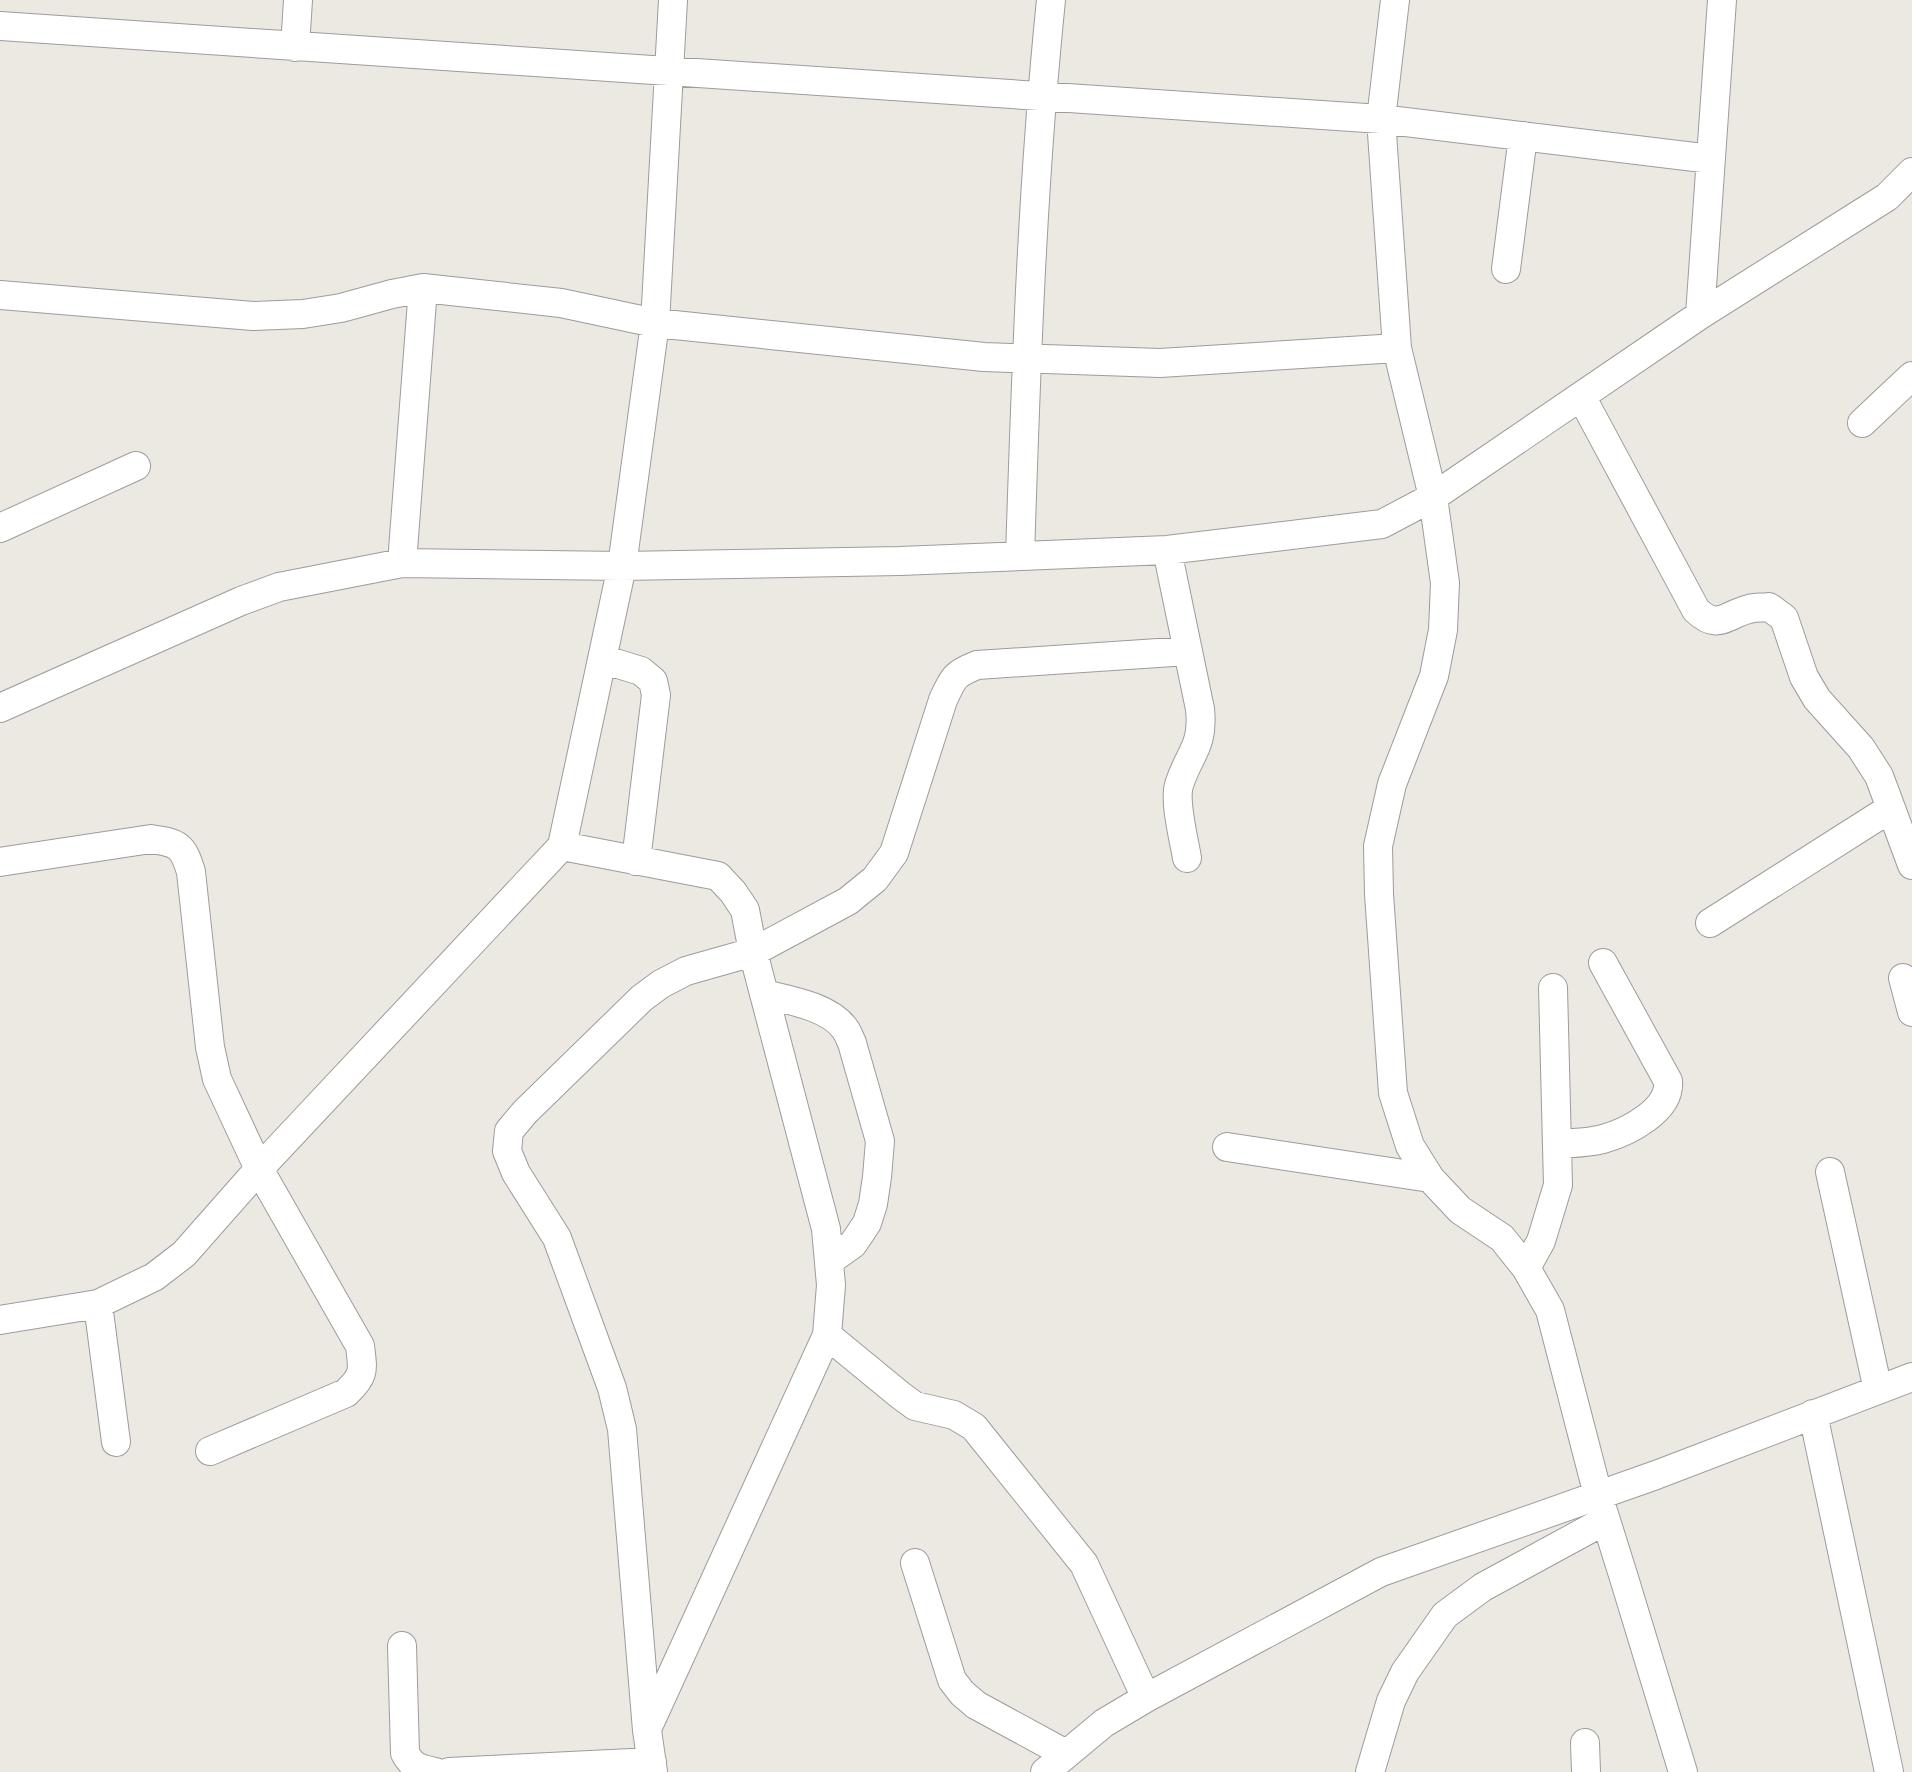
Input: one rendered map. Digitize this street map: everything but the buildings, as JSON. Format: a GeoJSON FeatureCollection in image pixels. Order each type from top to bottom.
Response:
{"type":"FeatureCollection","features":[{"type":"Feature","properties":{"kind":"street"},"geometry":{"type":"LineString","coordinates":[[295,47],[298,0]]}},
{"type":"Feature","properties":{"kind":"street"},"geometry":{"type":"LineString","coordinates":[[0,1320],[98,1304],[154,1277],[184,1254],[259,1169],[562,846],[622,566],[655,322],[673,0]]}},
{"type":"Feature","properties":{"kind":"street"},"geometry":{"type":"LineString","coordinates":[[1020,556],[1027,358],[1041,97],[1051,0]]}},
{"type":"Feature","properties":{"kind":"street"},"geometry":{"type":"LineString","coordinates":[[1395,0],[1381,119],[1397,348],[1433,497],[1445,583],[1443,630],[1434,676],[1392,784],[1378,846],[1393,1093],[1410,1146],[1430,1178],[1460,1210],[1502,1238],[1526,1268],[1550,1310],[1602,1508],[1683,1772]]}},
{"type":"Feature","properties":{"kind":"street"},"geometry":{"type":"LineString","coordinates":[[1700,315],[1722,0]]}},
{"type":"Feature","properties":{"kind":"street"},"geometry":{"type":"LineString","coordinates":[[0,26],[1381,119],[1711,159]]}},
{"type":"Feature","properties":{"kind":"street"},"geometry":{"type":"LineString","coordinates":[[1506,269],[1523,136]]}},
{"type":"Feature","properties":{"kind":"street"},"geometry":{"type":"LineString","coordinates":[[0,708],[241,601],[279,587],[402,563],[622,566],[900,561],[1167,550],[1382,524],[1433,497],[1700,315],[1887,197],[1911,175]]}},
{"type":"Feature","properties":{"kind":"street"},"geometry":{"type":"LineString","coordinates":[[0,295],[254,316],[303,314],[341,308],[392,294],[423,288],[561,303],[655,322],[984,357],[1160,363],[1397,348]]}},
{"type":"Feature","properties":{"kind":"street"},"geometry":{"type":"LineString","coordinates":[[402,563],[423,288]]}},
{"type":"Feature","properties":{"kind":"street"},"geometry":{"type":"LineString","coordinates":[[1862,423],[1912,376]]}},
{"type":"Feature","properties":{"kind":"street"},"geometry":{"type":"LineString","coordinates":[[1581,396],[1696,610],[1704,618],[1716,622],[1750,609],[1769,607],[1784,618],[1804,677],[1817,699],[1866,755],[1879,776],[1910,856]]}},
{"type":"Feature","properties":{"kind":"street"},"geometry":{"type":"LineString","coordinates":[[0,528],[136,466]]}},
{"type":"Feature","properties":{"kind":"street"},"geometry":{"type":"LineString","coordinates":[[1167,550],[1202,726],[1197,748],[1178,786],[1179,808],[1187,858]]}},
{"type":"Feature","properties":{"kind":"street"},"geometry":{"type":"LineString","coordinates":[[449,1772],[652,1767],[647,1730],[622,1429],[612,1388],[558,1238],[516,1173],[506,1151],[510,1131],[525,1112],[642,998],[661,984],[686,971],[753,952],[848,901],[875,879],[894,853],[943,700],[950,684],[961,671],[977,665],[1188,651]]}},
{"type":"Feature","properties":{"kind":"street"},"geometry":{"type":"LineString","coordinates":[[602,659],[641,671],[653,681],[656,694],[636,861]]}},
{"type":"Feature","properties":{"kind":"street"},"geometry":{"type":"LineString","coordinates":[[1710,923],[1891,808]]}},
{"type":"Feature","properties":{"kind":"street"},"geometry":{"type":"LineString","coordinates":[[0,862],[151,839],[172,842],[186,854],[191,872],[210,1047],[217,1079],[259,1169],[360,1346],[363,1368],[358,1381],[346,1393],[210,1451]]}},
{"type":"Feature","properties":{"kind":"street"},"geometry":{"type":"LineString","coordinates":[[562,846],[718,876],[733,892],[745,910],[753,952],[826,1229],[831,1285],[828,1335],[647,1730]]}},
{"type":"Feature","properties":{"kind":"street"},"geometry":{"type":"LineString","coordinates":[[1557,1144],[1603,1139],[1623,1132],[1656,1111],[1664,1101],[1669,1090],[1668,1080],[1603,963]]}},
{"type":"Feature","properties":{"kind":"street"},"geometry":{"type":"LineString","coordinates":[[1903,978],[1912,1012]]}},
{"type":"Feature","properties":{"kind":"street"},"geometry":{"type":"LineString","coordinates":[[1526,1268],[1541,1241],[1558,1184],[1553,988]]}},
{"type":"Feature","properties":{"kind":"street"},"geometry":{"type":"LineString","coordinates":[[764,994],[807,1005],[830,1015],[844,1028],[852,1043],[880,1142],[874,1195],[867,1224],[853,1244],[829,1261]]}},
{"type":"Feature","properties":{"kind":"street"},"geometry":{"type":"LineString","coordinates":[[1227,1147],[1430,1178]]}},
{"type":"Feature","properties":{"kind":"street"},"geometry":{"type":"LineString","coordinates":[[1830,1172],[1878,1390]]}},
{"type":"Feature","properties":{"kind":"street"},"geometry":{"type":"LineString","coordinates":[[98,1304],[116,1442]]}},
{"type":"Feature","properties":{"kind":"street"},"geometry":{"type":"LineString","coordinates":[[828,1335],[915,1406],[954,1415],[974,1427],[1084,1564],[1146,1698]]}},
{"type":"Feature","properties":{"kind":"street"},"geometry":{"type":"LineString","coordinates":[[1045,1772],[1104,1723],[1146,1698],[1381,1572],[1602,1508],[1813,1414],[1912,1376]]}},
{"type":"Feature","properties":{"kind":"street"},"geometry":{"type":"LineString","coordinates":[[1813,1414],[1888,1772]]}},
{"type":"Feature","properties":{"kind":"street"},"geometry":{"type":"LineString","coordinates":[[1370,1772],[1391,1701],[1405,1672],[1445,1615],[1483,1587],[1602,1508]]}},
{"type":"Feature","properties":{"kind":"street"},"geometry":{"type":"LineString","coordinates":[[915,1563],[952,1680],[962,1693],[976,1705],[1066,1754]]}},
{"type":"Feature","properties":{"kind":"street"},"geometry":{"type":"LineString","coordinates":[[402,1646],[405,1753],[410,1763],[424,1770],[435,1772]]}},
{"type":"Feature","properties":{"kind":"street"},"geometry":{"type":"LineString","coordinates":[[1585,1743],[1586,1772]]}}]}
